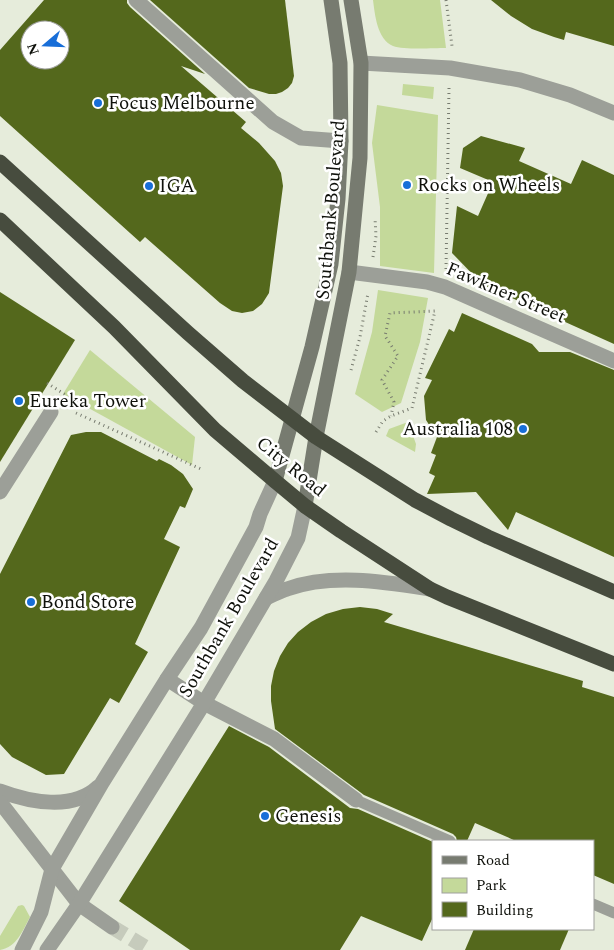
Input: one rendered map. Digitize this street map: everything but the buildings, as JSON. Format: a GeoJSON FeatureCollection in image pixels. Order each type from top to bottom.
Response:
{"type":"FeatureCollection","features":[{"type":"Feature","properties":{"kind":"highway","name":"City Road"},"geometry":{"type":"LineString","coordinates":[[0,162],[188,333],[292,420],[316,437],[415,500],[444,516],[614,592]]}},
{"type":"Feature","properties":{"kind":"highway","name":"City Road"},"geometry":{"type":"LineString","coordinates":[[0,220],[114,327],[215,430],[305,506],[430,589],[614,664]]}},
{"type":"Feature","properties":{"kind":"main road","name":"Southbank Boulevard"},"geometry":{"type":"LineString","coordinates":[[275,482],[314,340],[331,264],[338,199],[341,141],[340,63],[331,0]]}},
{"type":"Feature","properties":{"kind":"main road","name":"Southbank Boulevard"},"geometry":{"type":"LineString","coordinates":[[305,506],[316,437],[350,272],[360,158],[361,63],[351,0]]}},
{"type":"Feature","properties":{"kind":"main road"},"geometry":{"type":"LineString","coordinates":[[340,63],[361,63]]}},
{"type":"Feature","properties":{"kind":"street"},"geometry":{"type":"LineString","coordinates":[[136,0],[273,122],[301,138],[341,141]]}},
{"type":"Feature","properties":{"kind":"street"},"geometry":{"type":"LineString","coordinates":[[361,63],[450,68],[520,80],[570,95],[614,113]]}},
{"type":"Feature","properties":{"kind":"street","name":"Fawkner Street"},"geometry":{"type":"LineString","coordinates":[[350,272],[427,282],[445,287],[614,360]]}},
{"type":"Feature","properties":{"kind":"street"},"geometry":{"type":"LineString","coordinates":[[0,492],[51,412]]}},
{"type":"Feature","properties":{"kind":"street","name":"Southbank Boulevard"},"geometry":{"type":"LineString","coordinates":[[22,950],[41,912],[52,869],[102,783],[216,602],[256,527],[275,482]]}},
{"type":"Feature","properties":{"kind":"street","name":"Southbank Boulevard"},"geometry":{"type":"LineString","coordinates":[[47,950],[79,904],[204,703],[276,582],[298,538],[305,506]]}},
{"type":"Feature","properties":{"kind":"street"},"geometry":{"type":"LineString","coordinates":[[266,598],[287,588],[299,585],[334,581],[368,580],[430,589]]}},
{"type":"Feature","properties":{"kind":"street"},"geometry":{"type":"LineString","coordinates":[[167,679],[204,703],[274,739],[356,800]]}},
{"type":"Feature","properties":{"kind":"street"},"geometry":{"type":"LineString","coordinates":[[0,791],[24,800],[55,802],[82,798],[90,794],[102,783]]}},
{"type":"Feature","properties":{"kind":"street"},"geometry":{"type":"LineString","coordinates":[[0,802],[79,904],[112,927]]}},
{"type":"Feature","properties":{"kind":"lane"},"geometry":{"type":"LineString","coordinates":[[356,800],[448,840]]}},
{"type":"Feature","properties":{"kind":"lane"},"geometry":{"type":"LineString","coordinates":[[594,904],[614,913]]}},
{"type":"Feature","properties":{"kind":"path"},"geometry":{"type":"LineString","coordinates":[[446,0],[452,46]]}},
{"type":"Feature","properties":{"kind":"path"},"geometry":{"type":"LineString","coordinates":[[446,272],[449,88]]}},
{"type":"Feature","properties":{"kind":"path"},"geometry":{"type":"LineString","coordinates":[[376,432],[383,421],[412,408],[435,311],[390,314],[385,336],[398,356],[382,380],[394,402],[391,416]]}},
{"type":"Feature","properties":{"kind":"path"},"geometry":{"type":"LineString","coordinates":[[47,383],[83,406]]}},
{"type":"Feature","properties":{"kind":"path"},"geometry":{"type":"LineString","coordinates":[[76,413],[201,469]]}},
{"type":"Feature","properties":{"kind":"green space"},"geometry":{"type":"Polygon","coordinates":[[[373,0],[440,0],[446,48],[404,48],[388,43],[380,32],[373,0]]]}},
{"type":"Feature","properties":{"kind":"green space"},"geometry":{"type":"Polygon","coordinates":[[[403,84],[434,87],[433,99],[402,95],[403,84]]]}},
{"type":"Feature","properties":{"kind":"green space","name":"Rocks on Wheels"},"geometry":{"type":"Polygon","coordinates":[[[377,105],[438,115],[434,273],[380,266],[380,207],[372,143],[377,105]]]}},
{"type":"Feature","properties":{"kind":"green space"},"geometry":{"type":"Polygon","coordinates":[[[378,290],[428,298],[420,342],[401,403],[382,412],[355,394],[372,332],[378,290]]]}},
{"type":"Feature","properties":{"kind":"green space"},"geometry":{"type":"Polygon","coordinates":[[[90,350],[195,437],[192,465],[63,394],[90,350]]]}},
{"type":"Feature","properties":{"kind":"green space"},"geometry":{"type":"Polygon","coordinates":[[[408,422],[416,444],[415,452],[386,436],[389,429],[408,422]]]}},
{"type":"Feature","properties":{"kind":"green space"},"geometry":{"type":"Polygon","coordinates":[[[22,905],[30,917],[15,942],[0,950],[0,936],[18,906],[22,905]]]}},
{"type":"Feature","properties":{"kind":"tunnel"},"geometry":{"type":"LineString","coordinates":[[112,927],[150,950]]}},
{"type":"Feature","properties":{"kind":"place","name":"Focus Melbourne"},"geometry":{"type":"Point","coordinates":[98,103]}},
{"type":"Feature","properties":{"kind":"place","name":"Rocks on Wheels"},"geometry":{"type":"Point","coordinates":[407,185]}},
{"type":"Feature","properties":{"kind":"place","name":"IGA"},"geometry":{"type":"Point","coordinates":[149,186]}},
{"type":"Feature","properties":{"kind":"place","name":"Eureka Tower"},"geometry":{"type":"Point","coordinates":[19,401]}},
{"type":"Feature","properties":{"kind":"place","name":"Australia 108"},"geometry":{"type":"Point","coordinates":[523,429]}},
{"type":"Feature","properties":{"kind":"place","name":"Bond Store"},"geometry":{"type":"Point","coordinates":[31,602]}},
{"type":"Feature","properties":{"kind":"place","name":"Genesis"},"geometry":{"type":"Point","coordinates":[265,816]}}]}
